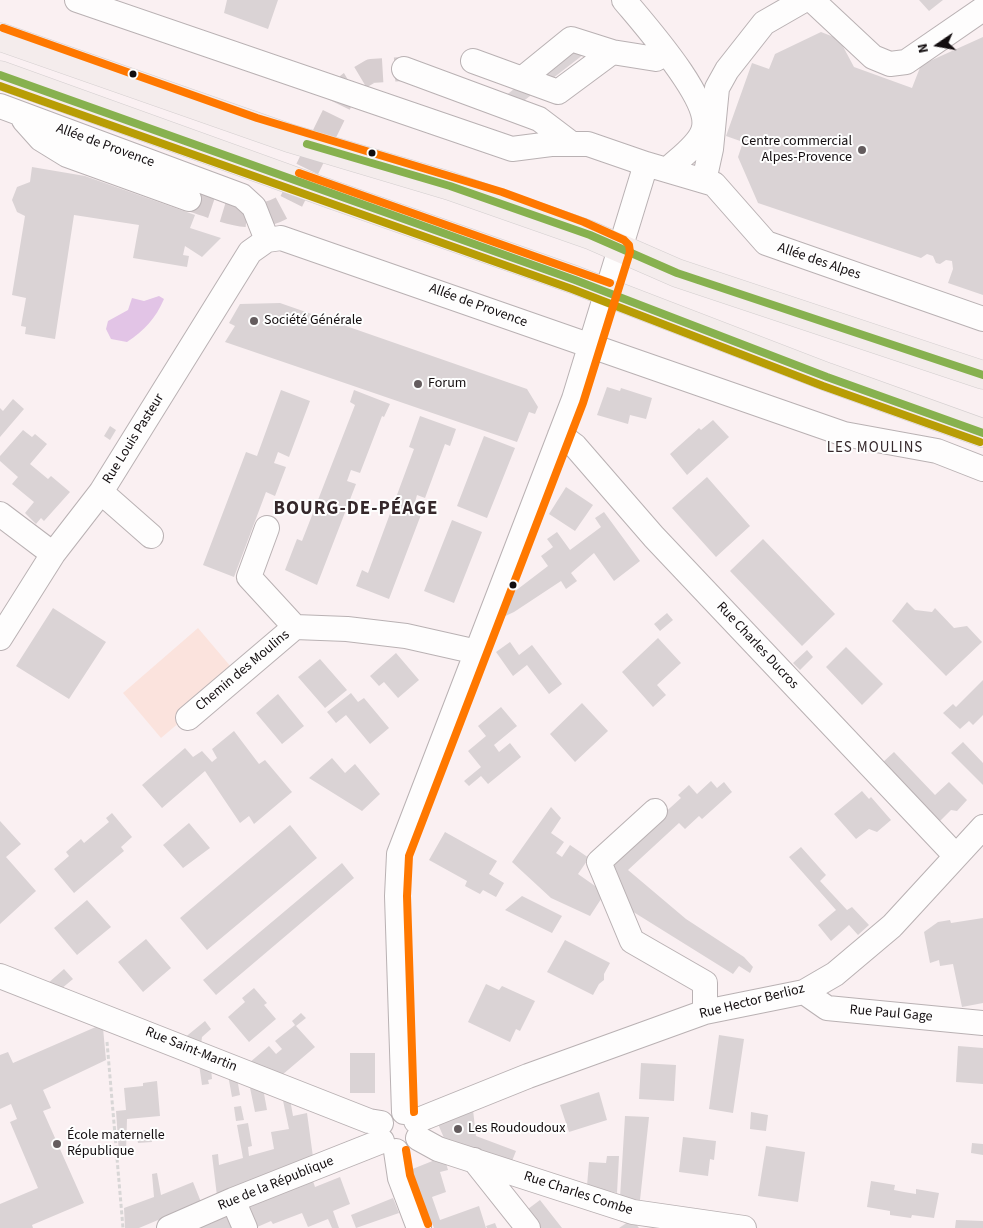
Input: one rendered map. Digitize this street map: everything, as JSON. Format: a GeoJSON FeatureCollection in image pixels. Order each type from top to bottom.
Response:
{"type":"FeatureCollection","features":[{"type":"Feature","properties":{"kind":"main road"},"geometry":{"type":"LineString","coordinates":[[0,37],[289,138],[450,186],[590,235],[677,273],[983,375]]}},
{"type":"Feature","properties":{"kind":"main road"},"geometry":{"type":"LineString","coordinates":[[0,75],[607,292],[818,374],[983,433]]}},
{"type":"Feature","properties":{"kind":"street","name":"Allée des Alpes"},"geometry":{"type":"LineString","coordinates":[[77,0],[512,149],[551,144],[588,144],[714,184],[766,243],[983,318]]}},
{"type":"Feature","properties":{"kind":"street"},"geometry":{"type":"LineString","coordinates":[[386,1138],[405,1150],[413,1146],[397,896],[399,854],[560,435],[591,346],[620,249],[656,167],[699,140],[704,130],[704,121],[689,83],[660,54],[624,0]]}},
{"type":"Feature","properties":{"kind":"street"},"geometry":{"type":"LineString","coordinates":[[704,181],[711,149],[717,88],[727,70],[764,23],[804,0]]}},
{"type":"Feature","properties":{"kind":"street"},"geometry":{"type":"LineString","coordinates":[[812,0],[873,57],[890,64],[906,62],[983,9]]}},
{"type":"Feature","properties":{"kind":"street"},"geometry":{"type":"LineString","coordinates":[[529,68],[571,39],[612,52],[660,54]]}},
{"type":"Feature","properties":{"kind":"street"},"geometry":{"type":"LineString","coordinates":[[573,81],[612,52]]}},
{"type":"Feature","properties":{"kind":"street"},"geometry":{"type":"LineString","coordinates":[[473,61],[529,68],[573,81]]}},
{"type":"Feature","properties":{"kind":"street"},"geometry":{"type":"LineString","coordinates":[[529,68],[573,81]]}},
{"type":"Feature","properties":{"kind":"street"},"geometry":{"type":"LineString","coordinates":[[404,69],[539,119],[572,144]]}},
{"type":"Feature","properties":{"kind":"street"},"geometry":{"type":"LineString","coordinates":[[10,111],[41,139],[60,151],[189,199]]}},
{"type":"Feature","properties":{"kind":"street","name":"Allée de Provence"},"geometry":{"type":"LineString","coordinates":[[10,111],[242,196],[254,207],[267,240],[281,238],[296,242],[844,434],[937,451],[983,469]]}},
{"type":"Feature","properties":{"kind":"street","name":"Rue Louis Pasteur"},"geometry":{"type":"LineString","coordinates":[[0,638],[53,554],[101,492],[250,252],[267,240]]}},
{"type":"Feature","properties":{"kind":"street","name":"Rue Charles Ducros"},"geometry":{"type":"LineString","coordinates":[[560,435],[575,446],[654,537],[955,855]]}},
{"type":"Feature","properties":{"kind":"street"},"geometry":{"type":"LineString","coordinates":[[101,492],[151,536]]}},
{"type":"Feature","properties":{"kind":"street"},"geometry":{"type":"LineString","coordinates":[[0,514],[53,554]]}},
{"type":"Feature","properties":{"kind":"street"},"geometry":{"type":"LineString","coordinates":[[267,528],[249,577],[295,627]]}},
{"type":"Feature","properties":{"kind":"street","name":"Chemin des Moulins"},"geometry":{"type":"LineString","coordinates":[[188,718],[295,627],[347,629],[406,636],[477,652]]}},
{"type":"Feature","properties":{"kind":"street"},"geometry":{"type":"LineString","coordinates":[[655,811],[599,862],[632,941],[705,983],[705,1012]]}},
{"type":"Feature","properties":{"kind":"street","name":"Rue Hector Berlioz"},"geometry":{"type":"LineString","coordinates":[[413,1124],[528,1076],[705,1012],[804,992],[835,974],[892,926],[955,855],[983,828]]}},
{"type":"Feature","properties":{"kind":"street","name":"Rue Saint-Martin"},"geometry":{"type":"LineString","coordinates":[[0,976],[105,1015],[369,1121],[386,1138]]}},
{"type":"Feature","properties":{"kind":"street","name":"Rue Paul Gage"},"geometry":{"type":"LineString","coordinates":[[804,992],[827,1008],[983,1023]]}},
{"type":"Feature","properties":{"kind":"street"},"geometry":{"type":"LineString","coordinates":[[413,1124],[391,1113],[386,1138],[419,1228]]}},
{"type":"Feature","properties":{"kind":"street","name":"Rue Charles Combe"},"geometry":{"type":"LineString","coordinates":[[413,1124],[438,1149],[633,1212],[734,1227]]}},
{"type":"Feature","properties":{"kind":"street","name":"Rue de la République"},"geometry":{"type":"LineString","coordinates":[[170,1228],[233,1200],[386,1138]]}},
{"type":"Feature","properties":{"kind":"street"},"geometry":{"type":"LineString","coordinates":[[474,1160],[528,1228]]}},
{"type":"Feature","properties":{"kind":"street"},"geometry":{"type":"LineString","coordinates":[[233,1200],[245,1228]]}},
{"type":"Feature","properties":{"kind":"path"},"geometry":{"type":"LineString","coordinates":[[105,1015],[123,1228]]}},
{"type":"Feature","properties":{"kind":"shaded area"},"geometry":{"type":"Polygon","coordinates":[[[159,296],[164,299],[161,306],[149,324],[139,333],[127,342],[111,339],[106,329],[108,321],[128,310],[132,298],[144,301],[159,296]]]}},
{"type":"Feature","properties":{"kind":"shaded area"},"geometry":{"type":"Polygon","coordinates":[[[198,628],[237,674],[161,738],[123,693],[198,628]]]}},
{"type":"Feature","properties":{"kind":"building"},"geometry":{"type":"Polygon","coordinates":[[[227,0],[278,0],[268,29],[224,13],[227,0]]]}},
{"type":"Feature","properties":{"kind":"building"},"geometry":{"type":"Polygon","coordinates":[[[919,0],[943,0],[929,11],[919,0]]]}},
{"type":"Feature","properties":{"kind":"building","name":"Centre commercial Alpes-Provence"},"geometry":{"type":"Polygon","coordinates":[[[821,32],[839,39],[854,67],[912,88],[921,65],[983,37],[983,295],[948,283],[953,269],[952,261],[946,260],[940,264],[936,263],[933,256],[927,254],[921,258],[758,203],[738,157],[743,142],[726,136],[752,63],[769,69],[775,54],[821,32]]]}},
{"type":"Feature","properties":{"kind":"building"},"geometry":{"type":"Polygon","coordinates":[[[581,35],[606,37],[521,103],[504,97],[581,35]]]}},
{"type":"Feature","properties":{"kind":"building"},"geometry":{"type":"Polygon","coordinates":[[[32,167],[85,176],[195,215],[190,228],[221,238],[202,257],[185,246],[183,255],[189,256],[187,267],[133,258],[139,225],[74,215],[55,339],[25,334],[26,327],[21,326],[26,298],[12,295],[25,216],[17,212],[12,200],[17,187],[30,182],[32,167]]]}},
{"type":"Feature","properties":{"kind":"building","name":"Forum"},"geometry":{"type":"Polygon","coordinates":[[[280,303],[527,389],[538,407],[535,414],[529,412],[517,442],[225,342],[235,326],[229,323],[240,304],[280,303]]]}},
{"type":"Feature","properties":{"kind":"building"},"geometry":{"type":"Polygon","coordinates":[[[607,387],[620,391],[621,388],[652,398],[646,419],[630,415],[628,424],[597,415],[607,387]]]}},
{"type":"Feature","properties":{"kind":"building"},"geometry":{"type":"Polygon","coordinates":[[[281,390],[310,401],[289,457],[278,452],[274,463],[286,467],[275,496],[266,492],[234,577],[203,565],[246,452],[257,456],[281,390]]]}},
{"type":"Feature","properties":{"kind":"building"},"geometry":{"type":"Polygon","coordinates":[[[354,390],[390,404],[384,417],[382,416],[360,473],[351,470],[347,481],[356,484],[317,585],[285,570],[297,539],[302,541],[355,405],[350,402],[354,390]]]}},
{"type":"Feature","properties":{"kind":"building"},"geometry":{"type":"Polygon","coordinates":[[[13,399],[24,409],[0,437],[0,408],[3,411],[13,399]]]}},
{"type":"Feature","properties":{"kind":"building"},"geometry":{"type":"Polygon","coordinates":[[[420,416],[456,429],[450,446],[445,444],[425,498],[417,495],[413,509],[422,512],[389,599],[356,586],[362,570],[368,573],[414,449],[409,447],[420,416]]]}},
{"type":"Feature","properties":{"kind":"building"},"geometry":{"type":"Polygon","coordinates":[[[713,420],[729,437],[687,475],[670,454],[699,428],[701,430],[713,420]]]}},
{"type":"Feature","properties":{"kind":"building"},"geometry":{"type":"Polygon","coordinates":[[[110,426],[116,430],[110,440],[104,436],[110,426]]]}},
{"type":"Feature","properties":{"kind":"building"},"geometry":{"type":"Polygon","coordinates":[[[23,430],[32,437],[35,434],[47,444],[30,464],[48,479],[51,476],[70,492],[44,521],[41,518],[36,524],[25,513],[34,502],[12,484],[18,477],[0,461],[0,456],[23,430]]]}},
{"type":"Feature","properties":{"kind":"building"},"geometry":{"type":"Polygon","coordinates":[[[484,436],[515,448],[487,518],[457,506],[484,436]]]}},
{"type":"Feature","properties":{"kind":"building"},"geometry":{"type":"Polygon","coordinates":[[[707,477],[750,526],[716,557],[672,508],[707,477]]]}},
{"type":"Feature","properties":{"kind":"building"},"geometry":{"type":"Polygon","coordinates":[[[566,487],[593,505],[575,531],[549,514],[566,487]]]}},
{"type":"Feature","properties":{"kind":"building"},"geometry":{"type":"Polygon","coordinates":[[[604,512],[640,561],[614,581],[594,553],[571,573],[577,581],[566,589],[561,581],[514,612],[501,618],[510,595],[548,566],[541,556],[553,547],[547,539],[557,532],[570,550],[601,527],[595,518],[604,512]]]}},
{"type":"Feature","properties":{"kind":"building"},"geometry":{"type":"Polygon","coordinates":[[[452,520],[482,532],[454,603],[424,591],[452,520]]]}},
{"type":"Feature","properties":{"kind":"building"},"geometry":{"type":"Polygon","coordinates":[[[763,539],[835,614],[802,646],[730,571],[763,539]]]}},
{"type":"Feature","properties":{"kind":"building"},"geometry":{"type":"Polygon","coordinates":[[[907,602],[915,610],[932,612],[935,608],[954,628],[967,626],[982,642],[946,676],[892,621],[907,602]]]}},
{"type":"Feature","properties":{"kind":"building"},"geometry":{"type":"Polygon","coordinates":[[[53,608],[106,642],[69,699],[16,666],[53,608]]]}},
{"type":"Feature","properties":{"kind":"building"},"geometry":{"type":"Polygon","coordinates":[[[667,613],[673,620],[660,631],[654,624],[667,613]]]}},
{"type":"Feature","properties":{"kind":"building"},"geometry":{"type":"Polygon","coordinates":[[[658,638],[681,663],[657,685],[666,695],[653,707],[622,672],[658,638]]]}},
{"type":"Feature","properties":{"kind":"building"},"geometry":{"type":"Polygon","coordinates":[[[510,642],[519,655],[532,645],[562,684],[549,694],[527,665],[513,676],[496,652],[510,642]]]}},
{"type":"Feature","properties":{"kind":"building"},"geometry":{"type":"Polygon","coordinates":[[[846,647],[883,684],[862,705],[826,667],[846,647]]]}},
{"type":"Feature","properties":{"kind":"building"},"geometry":{"type":"Polygon","coordinates":[[[807,650],[813,657],[800,670],[793,663],[807,650]]]}},
{"type":"Feature","properties":{"kind":"building"},"geometry":{"type":"Polygon","coordinates":[[[396,653],[419,680],[398,698],[384,682],[379,686],[370,676],[396,653]]]}},
{"type":"Feature","properties":{"kind":"building"},"geometry":{"type":"Polygon","coordinates":[[[320,659],[347,690],[325,708],[298,677],[320,659]]]}},
{"type":"Feature","properties":{"kind":"building"},"geometry":{"type":"Polygon","coordinates":[[[983,680],[983,715],[973,725],[969,721],[960,729],[943,713],[953,704],[956,707],[983,680]]]}},
{"type":"Feature","properties":{"kind":"building"},"geometry":{"type":"Polygon","coordinates":[[[351,693],[358,702],[364,698],[389,728],[370,744],[346,715],[336,723],[327,712],[351,693]]]}},
{"type":"Feature","properties":{"kind":"building"},"geometry":{"type":"Polygon","coordinates":[[[278,694],[304,726],[282,744],[256,713],[278,694]]]}},
{"type":"Feature","properties":{"kind":"building"},"geometry":{"type":"Polygon","coordinates":[[[582,703],[608,731],[575,762],[550,734],[582,703]]]}},
{"type":"Feature","properties":{"kind":"building"},"geometry":{"type":"Polygon","coordinates":[[[501,707],[517,726],[494,745],[499,752],[510,743],[521,757],[488,784],[481,776],[469,786],[464,781],[481,767],[468,751],[486,736],[478,726],[501,707]]]}},
{"type":"Feature","properties":{"kind":"building"},"geometry":{"type":"Polygon","coordinates":[[[234,731],[259,764],[265,760],[292,792],[254,824],[249,816],[240,823],[205,771],[162,808],[142,785],[185,748],[193,757],[202,751],[212,762],[217,758],[212,749],[234,731]]]}},
{"type":"Feature","properties":{"kind":"building"},"geometry":{"type":"Polygon","coordinates":[[[963,742],[983,763],[983,785],[951,753],[963,742]]]}},
{"type":"Feature","properties":{"kind":"building"},"geometry":{"type":"Polygon","coordinates":[[[894,752],[935,795],[949,782],[967,800],[957,811],[951,810],[940,821],[882,763],[894,752]]]}},
{"type":"Feature","properties":{"kind":"building"},"geometry":{"type":"Polygon","coordinates":[[[332,758],[345,773],[355,764],[380,794],[362,811],[309,778],[332,758]]]}},
{"type":"Feature","properties":{"kind":"building"},"geometry":{"type":"Polygon","coordinates":[[[711,781],[717,788],[724,782],[732,792],[702,819],[699,816],[685,829],[679,823],[628,870],[686,919],[744,957],[753,967],[750,973],[739,966],[733,974],[627,908],[607,865],[681,798],[678,795],[689,785],[697,794],[711,781]]]}},
{"type":"Feature","properties":{"kind":"building"},"geometry":{"type":"Polygon","coordinates":[[[862,791],[869,799],[871,797],[891,820],[877,832],[869,829],[856,839],[834,814],[862,791]]]}},
{"type":"Feature","properties":{"kind":"building"},"geometry":{"type":"Polygon","coordinates":[[[551,807],[561,818],[551,833],[564,842],[556,853],[562,857],[570,845],[589,858],[578,874],[605,893],[590,916],[551,898],[512,862],[551,807]]]}},
{"type":"Feature","properties":{"kind":"building"},"geometry":{"type":"Polygon","coordinates":[[[112,813],[132,837],[121,847],[124,851],[74,893],[54,869],[69,856],[66,852],[81,839],[84,843],[109,822],[106,818],[112,813]]]}},
{"type":"Feature","properties":{"kind":"building"},"geometry":{"type":"Polygon","coordinates":[[[0,821],[21,844],[6,857],[36,891],[0,924],[0,821]]]}},
{"type":"Feature","properties":{"kind":"building"},"geometry":{"type":"Polygon","coordinates":[[[189,823],[210,848],[183,868],[163,845],[189,823]]]}},
{"type":"Feature","properties":{"kind":"building"},"geometry":{"type":"Polygon","coordinates":[[[290,825],[317,858],[207,950],[180,918],[290,825]]]}},
{"type":"Feature","properties":{"kind":"building"},"geometry":{"type":"Polygon","coordinates":[[[445,832],[497,861],[489,874],[504,883],[496,897],[483,890],[480,894],[465,886],[467,881],[429,860],[445,832]]]}},
{"type":"Feature","properties":{"kind":"building"},"geometry":{"type":"Polygon","coordinates":[[[801,847],[826,875],[820,881],[847,910],[852,907],[869,925],[858,935],[849,925],[831,941],[818,925],[836,910],[789,857],[801,847]]]}},
{"type":"Feature","properties":{"kind":"building"},"geometry":{"type":"Polygon","coordinates":[[[342,863],[354,878],[216,995],[203,980],[342,863]]]}},
{"type":"Feature","properties":{"kind":"building"},"geometry":{"type":"Polygon","coordinates":[[[522,896],[562,916],[552,933],[505,910],[522,896]]]}},
{"type":"Feature","properties":{"kind":"building"},"geometry":{"type":"Polygon","coordinates":[[[87,900],[111,927],[77,955],[54,928],[87,900]]]}},
{"type":"Feature","properties":{"kind":"building"},"geometry":{"type":"Polygon","coordinates":[[[983,918],[983,1003],[962,1007],[953,964],[940,966],[939,960],[930,963],[924,932],[938,922],[950,920],[951,923],[983,918]]]}},
{"type":"Feature","properties":{"kind":"building"},"geometry":{"type":"Polygon","coordinates":[[[146,939],[171,968],[143,992],[118,962],[146,939]]]}},
{"type":"Feature","properties":{"kind":"building"},"geometry":{"type":"Polygon","coordinates":[[[565,940],[610,963],[604,974],[604,980],[599,984],[593,995],[547,972],[565,940]]]}},
{"type":"Feature","properties":{"kind":"building"},"geometry":{"type":"Polygon","coordinates":[[[64,969],[73,979],[61,989],[47,984],[64,969]]]}},
{"type":"Feature","properties":{"kind":"building"},"geometry":{"type":"Polygon","coordinates":[[[486,984],[499,990],[502,986],[535,1001],[520,1031],[516,1029],[510,1042],[468,1022],[486,984]]]}},
{"type":"Feature","properties":{"kind":"building"},"geometry":{"type":"Polygon","coordinates":[[[254,988],[267,1003],[264,1005],[276,1019],[249,1042],[228,1017],[245,1002],[242,998],[254,988]]]}},
{"type":"Feature","properties":{"kind":"building"},"geometry":{"type":"Polygon","coordinates":[[[301,1013],[306,1018],[296,1026],[315,1047],[282,1075],[249,1063],[269,1046],[276,1054],[282,1049],[275,1041],[295,1025],[292,1021],[301,1013]]]}},
{"type":"Feature","properties":{"kind":"building"},"geometry":{"type":"Polygon","coordinates":[[[205,1021],[211,1029],[202,1037],[201,1045],[183,1039],[205,1021]]]}},
{"type":"Feature","properties":{"kind":"building"},"geometry":{"type":"Polygon","coordinates":[[[98,1026],[103,1028],[106,1060],[43,1090],[51,1108],[43,1111],[84,1203],[32,1225],[33,1228],[0,1228],[0,1204],[38,1188],[10,1122],[17,1119],[11,1104],[0,1109],[0,1055],[8,1052],[13,1063],[98,1026]]]}},
{"type":"Feature","properties":{"kind":"building"},"geometry":{"type":"Polygon","coordinates":[[[719,1035],[744,1039],[733,1113],[709,1109],[719,1035]]]}},
{"type":"Feature","properties":{"kind":"building"},"geometry":{"type":"Polygon","coordinates":[[[958,1046],[983,1048],[983,1084],[956,1082],[958,1046]]]}},
{"type":"Feature","properties":{"kind":"building"},"geometry":{"type":"Polygon","coordinates":[[[350,1053],[375,1053],[375,1093],[350,1093],[350,1053]]]}},
{"type":"Feature","properties":{"kind":"building"},"geometry":{"type":"Polygon","coordinates":[[[641,1063],[676,1065],[674,1101],[639,1099],[641,1063]]]}},
{"type":"Feature","properties":{"kind":"building"},"geometry":{"type":"Polygon","coordinates":[[[199,1064],[211,1068],[212,1079],[208,1080],[209,1084],[202,1085],[199,1064]]]}},
{"type":"Feature","properties":{"kind":"building"},"geometry":{"type":"Polygon","coordinates":[[[228,1075],[237,1078],[240,1095],[232,1097],[228,1075]]]}},
{"type":"Feature","properties":{"kind":"building"},"geometry":{"type":"Polygon","coordinates":[[[157,1081],[160,1116],[127,1119],[126,1152],[119,1153],[116,1111],[126,1110],[124,1088],[143,1086],[143,1083],[157,1081]]]}},
{"type":"Feature","properties":{"kind":"building"},"geometry":{"type":"Polygon","coordinates":[[[249,1083],[263,1088],[267,1110],[255,1112],[249,1083]]]}},
{"type":"Feature","properties":{"kind":"building"},"geometry":{"type":"Polygon","coordinates":[[[599,1092],[607,1120],[569,1132],[560,1105],[599,1092]]]}},
{"type":"Feature","properties":{"kind":"building"},"geometry":{"type":"Polygon","coordinates":[[[282,1096],[290,1099],[293,1116],[307,1113],[313,1157],[217,1196],[212,1155],[218,1154],[219,1165],[243,1158],[237,1125],[248,1123],[252,1146],[248,1147],[249,1156],[274,1149],[271,1132],[289,1129],[282,1096]]]}},
{"type":"Feature","properties":{"kind":"building"},"geometry":{"type":"Polygon","coordinates":[[[241,1106],[244,1120],[236,1121],[234,1107],[241,1106]]]}},
{"type":"Feature","properties":{"kind":"building"},"geometry":{"type":"Polygon","coordinates":[[[473,1110],[476,1136],[516,1151],[512,1161],[444,1138],[438,1124],[473,1110]]]}},
{"type":"Feature","properties":{"kind":"building"},"geometry":{"type":"Polygon","coordinates":[[[751,1112],[768,1115],[766,1131],[750,1129],[751,1112]]]}},
{"type":"Feature","properties":{"kind":"building"},"geometry":{"type":"Polygon","coordinates":[[[625,1116],[649,1117],[640,1200],[620,1198],[625,1116]]]}},
{"type":"Feature","properties":{"kind":"building"},"geometry":{"type":"Polygon","coordinates":[[[150,1130],[152,1142],[138,1143],[136,1131],[150,1130]]]}},
{"type":"Feature","properties":{"kind":"building"},"geometry":{"type":"Polygon","coordinates":[[[683,1137],[716,1141],[714,1160],[710,1159],[708,1176],[679,1172],[683,1137]]]}},
{"type":"Feature","properties":{"kind":"building"},"geometry":{"type":"Polygon","coordinates":[[[972,1143],[983,1144],[983,1155],[971,1153],[972,1143]]]}},
{"type":"Feature","properties":{"kind":"building"},"geometry":{"type":"Polygon","coordinates":[[[766,1146],[805,1152],[798,1202],[758,1196],[766,1146]]]}},
{"type":"Feature","properties":{"kind":"building"},"geometry":{"type":"Polygon","coordinates":[[[607,1156],[619,1156],[617,1193],[587,1186],[589,1162],[606,1163],[607,1156]]]}},
{"type":"Feature","properties":{"kind":"building"},"geometry":{"type":"Polygon","coordinates":[[[435,1160],[446,1163],[448,1170],[440,1172],[446,1192],[432,1197],[440,1220],[479,1206],[486,1228],[434,1228],[432,1223],[429,1224],[410,1170],[435,1160]]]}},
{"type":"Feature","properties":{"kind":"building"},"geometry":{"type":"Polygon","coordinates":[[[157,1173],[161,1195],[193,1182],[201,1202],[139,1228],[125,1228],[124,1208],[154,1197],[152,1174],[157,1173]]]}},
{"type":"Feature","properties":{"kind":"building"},"geometry":{"type":"Polygon","coordinates":[[[340,1177],[350,1204],[333,1211],[339,1228],[332,1228],[328,1219],[308,1227],[302,1213],[273,1224],[271,1221],[255,1228],[246,1207],[312,1178],[315,1187],[340,1177]]]}},
{"type":"Feature","properties":{"kind":"building"},"geometry":{"type":"Polygon","coordinates":[[[871,1181],[895,1185],[894,1190],[904,1192],[916,1194],[916,1189],[939,1193],[934,1218],[912,1215],[911,1218],[890,1215],[890,1211],[867,1207],[871,1181]]]}},
{"type":"Feature","properties":{"kind":"building"},"geometry":{"type":"Polygon","coordinates":[[[393,1198],[399,1213],[356,1228],[351,1215],[393,1198]]]}},
{"type":"Feature","properties":{"kind":"building"},"geometry":{"type":"Polygon","coordinates":[[[540,1200],[562,1228],[537,1228],[524,1212],[540,1200]]]}},
{"type":"Feature","properties":{"kind":"building"},"geometry":{"type":"Polygon","coordinates":[[[231,1213],[237,1228],[197,1228],[231,1213]]]}},
{"type":"Feature","properties":{"kind":"building"},"geometry":{"type":"Polygon","coordinates":[[[631,1218],[639,1228],[619,1228],[625,1224],[631,1218]]]}},
{"type":"Feature","properties":{"kind":"building"},"geometry":{"type":"Polygon","coordinates":[[[956,1220],[983,1221],[983,1228],[955,1228],[956,1220]]]}},
{"type":"Feature","properties":{"kind":"building"},"geometry":{"type":"Polygon","coordinates":[[[495,1223],[497,1228],[487,1228],[486,1226],[495,1223]]]}},
{"type":"Feature","properties":{"kind":"tunnel"},"geometry":{"type":"LineString","coordinates":[[189,199],[228,212],[241,214],[266,214],[278,210],[291,202],[349,84],[371,71],[404,69]]}},
{"type":"Feature","properties":{"kind":"transit line"},"geometry":{"type":"LineString","coordinates":[[3,28],[257,118],[502,192],[584,222],[624,240],[629,245],[630,252],[583,403],[409,856],[407,896],[414,1112]]}},
{"type":"Feature","properties":{"kind":"transit line"},"geometry":{"type":"LineString","coordinates":[[0,75],[575,280],[827,377],[983,433]]}},
{"type":"Feature","properties":{"kind":"transit line"},"geometry":{"type":"LineString","coordinates":[[0,86],[572,289],[823,386],[980,442]]}},
{"type":"Feature","properties":{"kind":"transit line"},"geometry":{"type":"LineString","coordinates":[[307,144],[450,186],[590,235],[677,273],[983,375]]}},
{"type":"Feature","properties":{"kind":"transit line"},"geometry":{"type":"LineString","coordinates":[[299,173],[610,283]]}},
{"type":"Feature","properties":{"kind":"transit line"},"geometry":{"type":"LineString","coordinates":[[406,1150],[410,1175],[428,1224]]}},
{"type":"Feature","properties":{"kind":"place","name":"Centre commercial Alpes-Provence"},"geometry":{"type":"Point","coordinates":[862,150]}},
{"type":"Feature","properties":{"kind":"place","name":"Société Générale"},"geometry":{"type":"Point","coordinates":[254,321]}},
{"type":"Feature","properties":{"kind":"place","name":"Forum"},"geometry":{"type":"Point","coordinates":[418,384]}},
{"type":"Feature","properties":{"kind":"place","name":"Les Roudoudoux"},"geometry":{"type":"Point","coordinates":[458,1129]}},
{"type":"Feature","properties":{"kind":"place","name":"École maternelle République"},"geometry":{"type":"Point","coordinates":[57,1144]}},
{"type":"Feature","properties":{"kind":"district","name":"LES MOULINS"},"geometry":{"type":"Point","coordinates":[875,449]}},
{"type":"Feature","properties":{"kind":"district","name":"BOURG-DE-PÉAGE"},"geometry":{"type":"Point","coordinates":[356,510]}}]}
